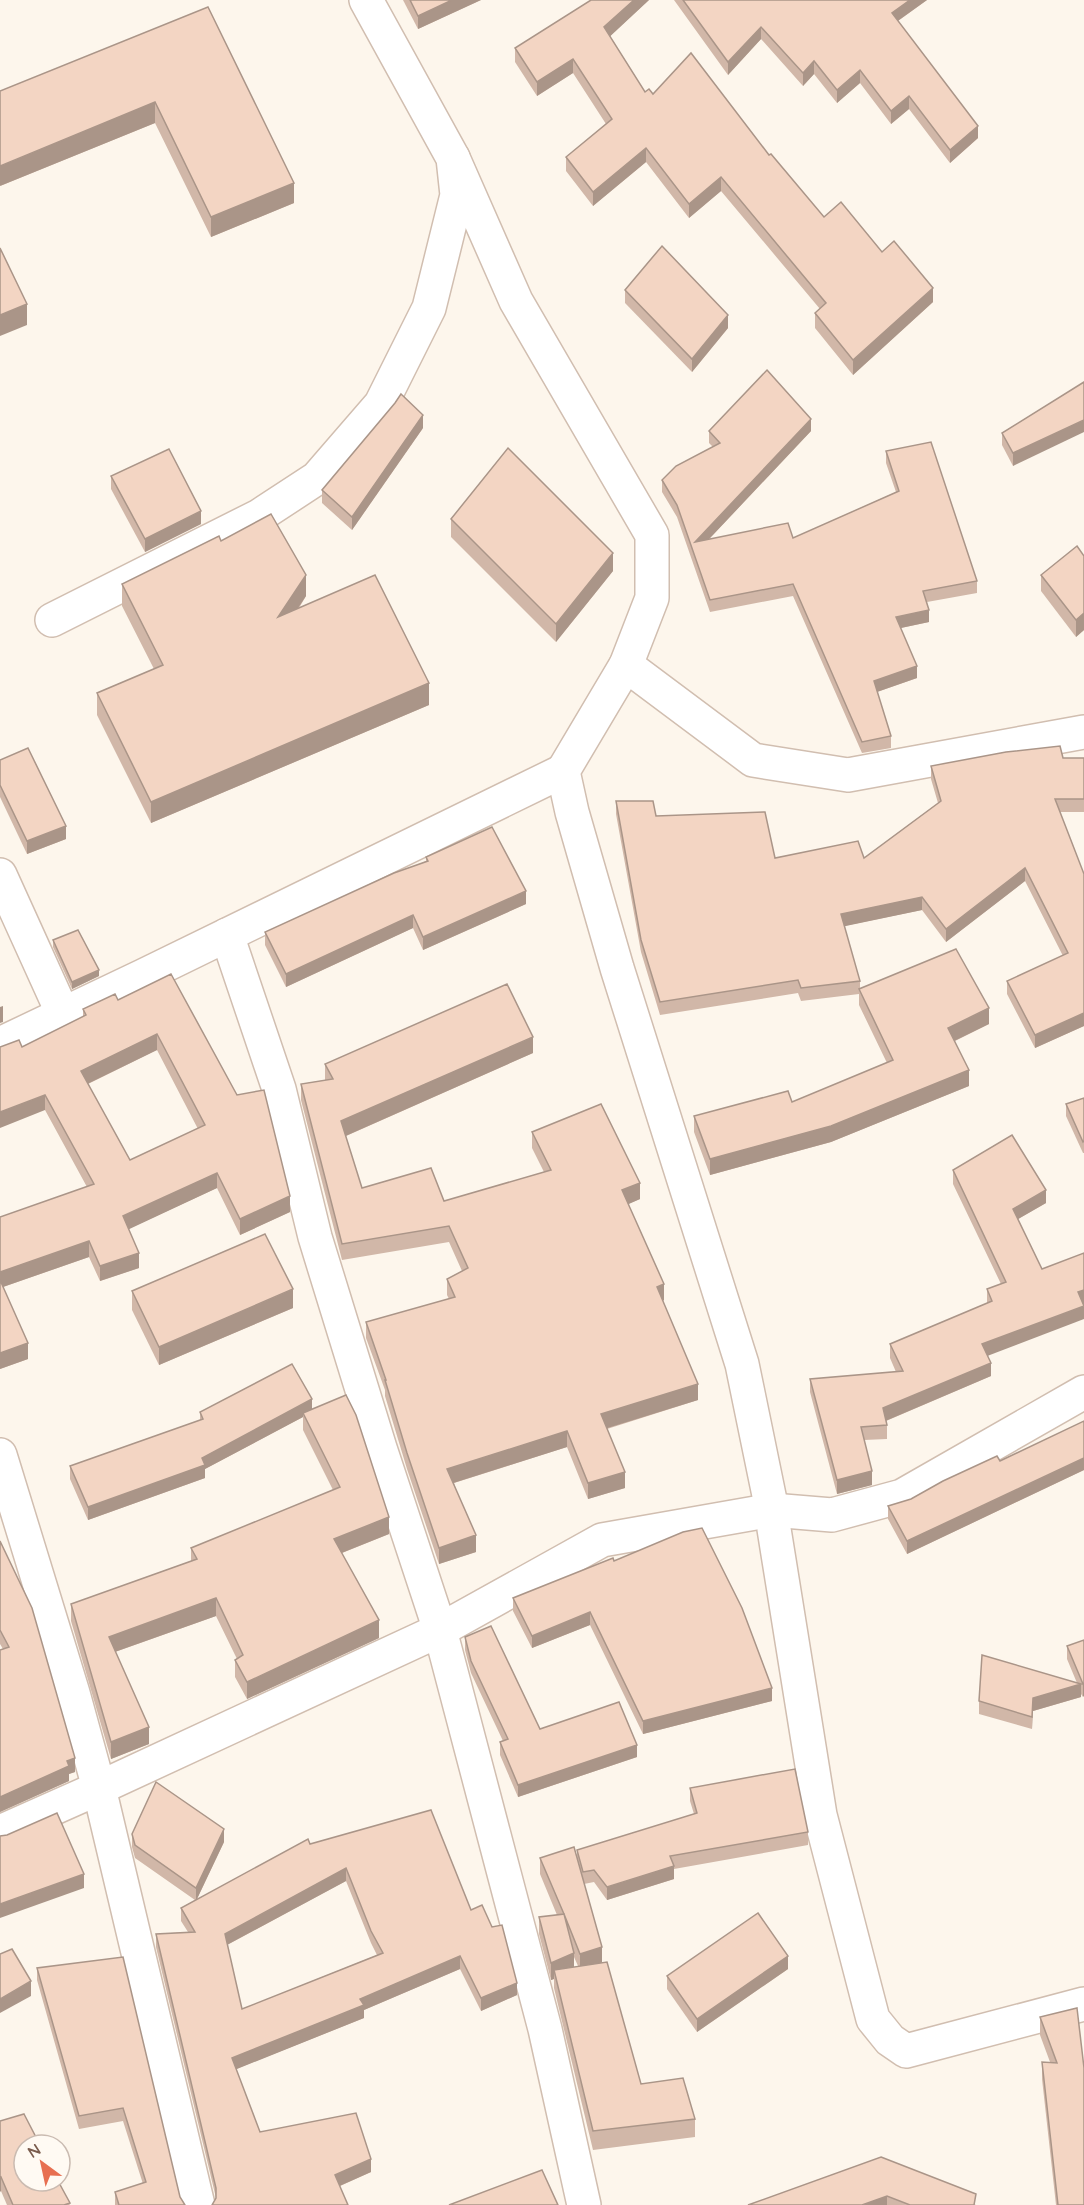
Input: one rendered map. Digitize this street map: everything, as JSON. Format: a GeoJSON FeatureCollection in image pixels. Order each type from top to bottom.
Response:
{"type":"FeatureCollection","features":[{"type":"Feature","properties":{"kind":"street"},"geometry":{"type":"LineString","coordinates":[[0,1044],[563,771],[626,665],[652,597],[652,535],[516,301],[453,158],[366,0]]}},
{"type":"Feature","properties":{"kind":"street"},"geometry":{"type":"LineString","coordinates":[[52,620],[258,516],[317,478],[381,404],[429,308],[458,195],[453,158]]}},
{"type":"Feature","properties":{"kind":"street"},"geometry":{"type":"LineString","coordinates":[[626,665],[753,759],[848,775],[1084,732]]}},
{"type":"Feature","properties":{"kind":"street"},"geometry":{"type":"LineString","coordinates":[[563,771],[572,812],[617,968],[742,1364],[773,1519],[820,1815],[873,2019],[890,2040],[906,2051],[1084,2004]]}},
{"type":"Feature","properties":{"kind":"street"},"geometry":{"type":"LineString","coordinates":[[0,875],[63,1014]]}},
{"type":"Feature","properties":{"kind":"street"},"geometry":{"type":"LineString","coordinates":[[227,935],[279,1089],[315,1237],[380,1448],[440,1630],[545,2029],[584,2205]]}},
{"type":"Feature","properties":{"kind":"street"},"geometry":{"type":"LineString","coordinates":[[0,1832],[440,1630],[602,1540],[773,1519],[832,1515],[902,1496],[1084,1392]]}},
{"type":"Feature","properties":{"kind":"street"},"geometry":{"type":"LineString","coordinates":[[0,1455],[73,1693],[99,1788],[198,2205]]}},
{"type":"Feature","properties":{"kind":"building"},"geometry":{"type":"Polygon","coordinates":[[[410,0],[452,0],[418,16],[410,0]]]}},
{"type":"Feature","properties":{"kind":"building"},"geometry":{"type":"Polygon","coordinates":[[[591,0],[634,0],[604,27],[645,92],[649,89],[653,94],[691,53],[769,155],[771,154],[824,217],[841,202],[882,252],[894,241],[933,288],[853,360],[815,313],[826,303],[721,177],[689,204],[646,148],[593,192],[566,157],[612,119],[573,59],[537,82],[515,48],[591,0]]]}},
{"type":"Feature","properties":{"kind":"building"},"geometry":{"type":"Polygon","coordinates":[[[683,0],[910,0],[892,13],[978,126],[950,150],[909,96],[891,111],[860,70],[837,90],[814,61],[803,73],[761,27],[728,62],[683,0]]]}},
{"type":"Feature","properties":{"kind":"building"},"geometry":{"type":"Polygon","coordinates":[[[208,7],[294,183],[211,217],[155,102],[0,166],[0,91],[208,7]]]}},
{"type":"Feature","properties":{"kind":"building"},"geometry":{"type":"Polygon","coordinates":[[[662,246],[728,315],[692,359],[625,290],[662,246]]]}},
{"type":"Feature","properties":{"kind":"building"},"geometry":{"type":"Polygon","coordinates":[[[0,248],[27,304],[0,315],[0,248]]]}},
{"type":"Feature","properties":{"kind":"building"},"geometry":{"type":"Polygon","coordinates":[[[767,370],[811,419],[695,542],[788,523],[793,538],[899,491],[886,451],[931,442],[977,581],[923,591],[929,610],[896,617],[917,666],[874,681],[891,736],[862,742],[793,584],[710,600],[677,505],[662,480],[676,466],[720,443],[709,431],[767,370]]]}},
{"type":"Feature","properties":{"kind":"building"},"geometry":{"type":"Polygon","coordinates":[[[1084,382],[1084,420],[1013,453],[1002,433],[1084,382]]]}},
{"type":"Feature","properties":{"kind":"building"},"geometry":{"type":"Polygon","coordinates":[[[401,394],[423,415],[352,517],[322,490],[401,394]]]}},
{"type":"Feature","properties":{"kind":"building"},"geometry":{"type":"Polygon","coordinates":[[[508,448],[613,553],[556,624],[451,519],[508,448]]]}},
{"type":"Feature","properties":{"kind":"building"},"geometry":{"type":"Polygon","coordinates":[[[169,449],[201,511],[145,539],[111,476],[169,449]]]}},
{"type":"Feature","properties":{"kind":"building"},"geometry":{"type":"Polygon","coordinates":[[[271,514],[306,575],[278,617],[375,575],[429,683],[151,802],[97,693],[163,665],[122,584],[219,536],[221,541],[271,514]]]}},
{"type":"Feature","properties":{"kind":"building"},"geometry":{"type":"Polygon","coordinates":[[[1077,546],[1084,556],[1084,613],[1076,620],[1041,575],[1077,546]]]}},
{"type":"Feature","properties":{"kind":"building"},"geometry":{"type":"Polygon","coordinates":[[[1060,746],[1063,758],[1084,758],[1084,799],[1055,799],[1084,874],[1084,1013],[1035,1035],[1007,981],[1068,953],[1025,868],[946,929],[922,897],[841,914],[860,981],[801,988],[798,980],[660,1002],[641,940],[616,801],[653,801],[656,816],[765,812],[775,858],[858,841],[864,858],[941,801],[931,766],[1006,752],[1060,746]]]}},
{"type":"Feature","properties":{"kind":"building"},"geometry":{"type":"Polygon","coordinates":[[[28,748],[66,826],[27,841],[0,785],[0,760],[28,748]]]}},
{"type":"Feature","properties":{"kind":"building"},"geometry":{"type":"Polygon","coordinates":[[[492,827],[526,891],[423,937],[413,915],[286,974],[265,932],[394,873],[428,861],[426,857],[492,827]]]}},
{"type":"Feature","properties":{"kind":"building"},"geometry":{"type":"Polygon","coordinates":[[[78,930],[99,970],[72,982],[53,940],[78,930]]]}},
{"type":"Feature","properties":{"kind":"building"},"geometry":{"type":"Polygon","coordinates":[[[956,949],[989,1008],[948,1028],[969,1070],[831,1126],[710,1159],[694,1116],[788,1091],[792,1102],[893,1060],[859,989],[956,949]]]}},
{"type":"Feature","properties":{"kind":"building"},"geometry":{"type":"Polygon","coordinates":[[[171,974],[237,1095],[264,1090],[290,1196],[240,1219],[217,1173],[123,1216],[139,1253],[100,1266],[89,1241],[0,1272],[0,1217],[94,1184],[45,1095],[0,1112],[0,1047],[19,1040],[22,1047],[86,1015],[83,1009],[115,994],[118,1000],[171,974]],[[157,1034],[81,1071],[130,1160],[205,1125],[157,1034]]]}},
{"type":"Feature","properties":{"kind":"building"},"geometry":{"type":"Polygon","coordinates":[[[507,984],[533,1037],[341,1121],[362,1188],[431,1168],[444,1201],[551,1170],[532,1132],[601,1104],[640,1183],[622,1190],[664,1284],[657,1287],[698,1384],[601,1414],[625,1472],[588,1483],[567,1431],[447,1469],[476,1535],[439,1548],[366,1322],[455,1297],[447,1279],[468,1268],[449,1226],[342,1244],[301,1084],[333,1079],[325,1064],[507,984]]]}},
{"type":"Feature","properties":{"kind":"building"},"geometry":{"type":"Polygon","coordinates":[[[1084,1098],[1084,1141],[1083,1142],[1066,1104],[1084,1098]]]}},
{"type":"Feature","properties":{"kind":"building"},"geometry":{"type":"Polygon","coordinates":[[[1012,1135],[1046,1190],[1013,1209],[1042,1269],[1084,1253],[1084,1290],[1078,1292],[1084,1306],[982,1344],[991,1363],[883,1408],[887,1425],[861,1427],[872,1471],[837,1480],[810,1379],[903,1371],[890,1344],[992,1301],[987,1289],[1006,1282],[953,1170],[1012,1135]]]}},
{"type":"Feature","properties":{"kind":"building"},"geometry":{"type":"Polygon","coordinates":[[[265,1234],[293,1289],[159,1347],[132,1291],[265,1234]]]}},
{"type":"Feature","properties":{"kind":"building"},"geometry":{"type":"Polygon","coordinates":[[[0,1280],[28,1343],[0,1353],[0,1280]]]}},
{"type":"Feature","properties":{"kind":"building"},"geometry":{"type":"Polygon","coordinates":[[[292,1364],[312,1399],[202,1458],[205,1465],[88,1507],[70,1466],[203,1419],[200,1412],[292,1364]]]}},
{"type":"Feature","properties":{"kind":"building"},"geometry":{"type":"Polygon","coordinates":[[[346,1395],[356,1415],[389,1517],[334,1539],[379,1620],[247,1682],[235,1660],[243,1655],[216,1598],[109,1637],[149,1727],[111,1742],[71,1604],[197,1559],[191,1548],[340,1487],[303,1413],[346,1395]]]}},
{"type":"Feature","properties":{"kind":"building"},"geometry":{"type":"Polygon","coordinates":[[[1084,1421],[1084,1458],[907,1541],[888,1506],[911,1499],[997,1456],[1000,1461],[1084,1421]]]}},
{"type":"Feature","properties":{"kind":"building"},"geometry":{"type":"Polygon","coordinates":[[[702,1528],[742,1608],[772,1688],[643,1721],[590,1612],[532,1636],[513,1598],[613,1558],[614,1561],[683,1532],[702,1528]]]}},
{"type":"Feature","properties":{"kind":"building"},"geometry":{"type":"Polygon","coordinates":[[[0,1541],[32,1608],[75,1758],[67,1761],[69,1766],[0,1797],[0,1650],[9,1647],[0,1630],[0,1541]]]}},
{"type":"Feature","properties":{"kind":"building"},"geometry":{"type":"Polygon","coordinates":[[[491,1626],[540,1729],[619,1702],[637,1745],[518,1785],[500,1742],[508,1739],[471,1661],[465,1637],[491,1626]]]}},
{"type":"Feature","properties":{"kind":"building"},"geometry":{"type":"Polygon","coordinates":[[[1084,1640],[1084,1683],[1083,1684],[1067,1646],[1084,1640]]]}},
{"type":"Feature","properties":{"kind":"building"},"geometry":{"type":"Polygon","coordinates":[[[982,1655],[1081,1684],[1033,1698],[1032,1717],[979,1701],[982,1655]]]}},
{"type":"Feature","properties":{"kind":"building"},"geometry":{"type":"Polygon","coordinates":[[[795,1769],[808,1832],[670,1856],[674,1866],[607,1887],[594,1870],[583,1872],[577,1850],[697,1813],[690,1788],[795,1769]]]}},
{"type":"Feature","properties":{"kind":"building"},"geometry":{"type":"Polygon","coordinates":[[[156,1782],[224,1829],[196,1888],[135,1845],[132,1834],[156,1782]]]}},
{"type":"Feature","properties":{"kind":"building"},"geometry":{"type":"Polygon","coordinates":[[[431,1810],[471,1910],[482,1905],[492,1927],[502,1925],[517,1983],[481,1998],[460,1956],[360,1999],[364,2005],[232,2058],[260,2132],[356,2113],[371,2159],[335,2175],[348,2205],[212,2205],[216,2198],[216,2188],[156,1934],[195,1932],[181,1908],[308,1839],[310,1844],[431,1810]],[[346,1868],[225,1934],[242,2009],[383,1953],[371,1931],[346,1868]]]}},
{"type":"Feature","properties":{"kind":"building"},"geometry":{"type":"Polygon","coordinates":[[[57,1813],[84,1874],[0,1904],[0,1836],[57,1813]]]}},
{"type":"Feature","properties":{"kind":"building"},"geometry":{"type":"Polygon","coordinates":[[[574,1847],[602,1947],[580,1954],[540,1858],[574,1847]]]}},
{"type":"Feature","properties":{"kind":"building"},"geometry":{"type":"Polygon","coordinates":[[[758,1913],[788,1956],[697,2019],[667,1976],[758,1913]]]}},
{"type":"Feature","properties":{"kind":"building"},"geometry":{"type":"Polygon","coordinates":[[[564,1914],[574,1953],[551,1963],[539,1917],[564,1914]]]}},
{"type":"Feature","properties":{"kind":"building"},"geometry":{"type":"Polygon","coordinates":[[[12,1949],[31,1981],[0,1999],[0,1954],[12,1949]]]}},
{"type":"Feature","properties":{"kind":"building"},"geometry":{"type":"Polygon","coordinates":[[[123,1957],[180,2197],[185,2205],[119,2205],[115,2192],[146,2182],[123,2108],[79,2116],[37,1968],[123,1957]]]}},
{"type":"Feature","properties":{"kind":"building"},"geometry":{"type":"Polygon","coordinates":[[[607,1962],[641,2084],[683,2078],[695,2119],[593,2131],[554,1970],[607,1962]]]}},
{"type":"Feature","properties":{"kind":"building"},"geometry":{"type":"Polygon","coordinates":[[[1077,2008],[1084,2068],[1084,2205],[1058,2205],[1042,2062],[1057,2063],[1040,2017],[1077,2008]]]}},
{"type":"Feature","properties":{"kind":"building"},"geometry":{"type":"Polygon","coordinates":[[[24,2114],[34,2133],[12,2133],[12,2193],[65,2193],[70,2203],[13,2205],[0,2178],[0,2121],[24,2114]]]}},
{"type":"Feature","properties":{"kind":"building"},"geometry":{"type":"Polygon","coordinates":[[[881,2157],[976,2194],[974,2205],[910,2205],[887,2196],[862,2205],[748,2205],[881,2157]]]}},
{"type":"Feature","properties":{"kind":"building"},"geometry":{"type":"Polygon","coordinates":[[[542,2170],[558,2205],[449,2205],[542,2170]]]}}]}
